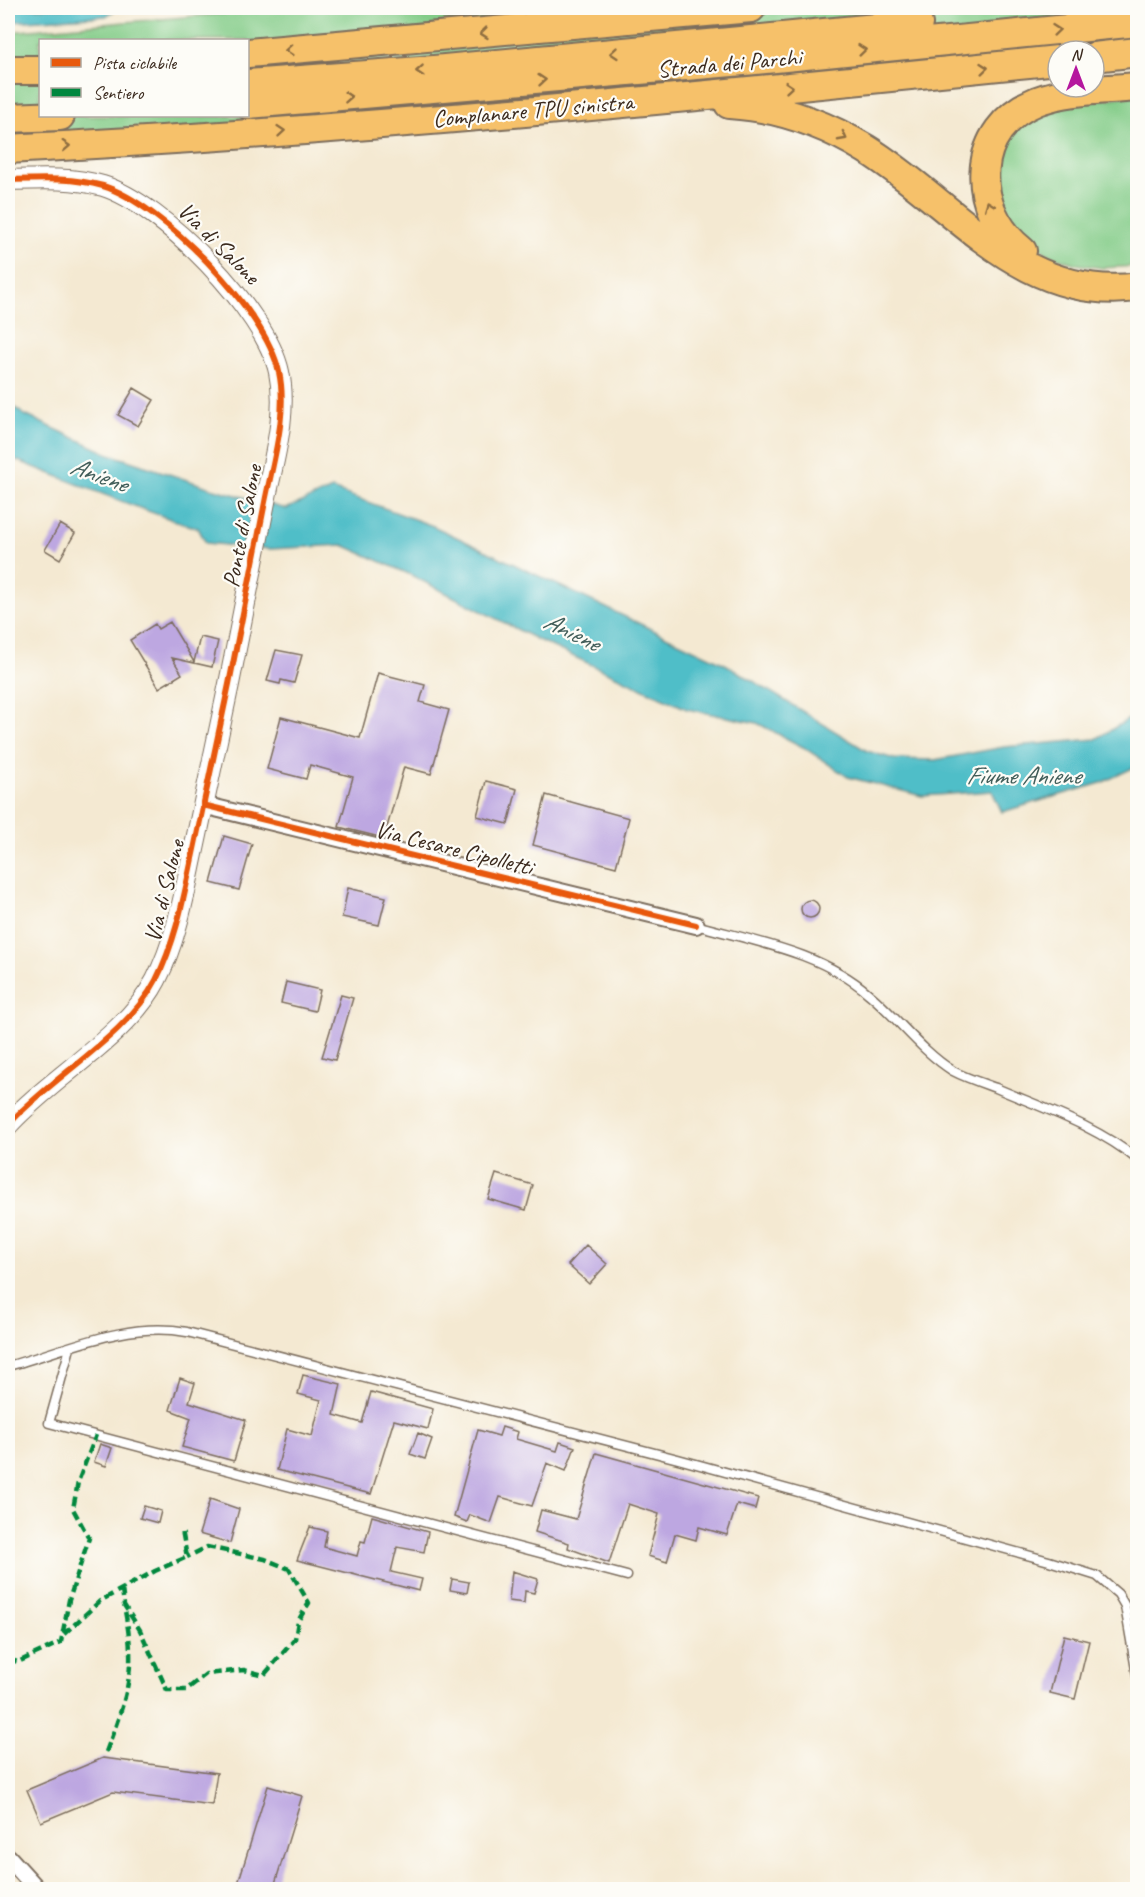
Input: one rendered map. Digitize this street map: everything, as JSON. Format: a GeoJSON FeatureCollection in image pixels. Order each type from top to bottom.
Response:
{"type":"FeatureCollection","features":[{"type":"Feature","properties":{"kind":"highway"},"geometry":{"type":"LineString","coordinates":[[249,53],[751,8]]}},
{"type":"Feature","properties":{"kind":"highway","name":"Strada dei Parchi"},"geometry":{"type":"LineString","coordinates":[[249,84],[434,70],[1090,8]]}},
{"type":"Feature","properties":{"kind":"highway","name":"Strada dei Parchi"},"geometry":{"type":"LineString","coordinates":[[249,104],[743,62],[1137,22]]}},
{"type":"Feature","properties":{"kind":"highway"},"geometry":{"type":"LineString","coordinates":[[1106,56],[1137,52]]}},
{"type":"Feature","properties":{"kind":"highway","name":"Complanare TPU sinistra"},"geometry":{"type":"LineString","coordinates":[[8,149],[175,140],[601,105],[1046,61]]}},
{"type":"Feature","properties":{"kind":"highway"},"geometry":{"type":"LineString","coordinates":[[8,64],[39,63]]}},
{"type":"Feature","properties":{"kind":"highway"},"geometry":{"type":"LineString","coordinates":[[8,70],[39,70]]}},
{"type":"Feature","properties":{"kind":"highway"},"geometry":{"type":"LineString","coordinates":[[1137,87],[1056,95],[1035,102],[1010,118],[992,143],[984,174],[984,190],[989,209],[1010,241],[1039,268],[1105,277],[1137,276]]}},
{"type":"Feature","properties":{"kind":"highway"},"geometry":{"type":"LineString","coordinates":[[8,98],[39,97]]}},
{"type":"Feature","properties":{"kind":"highway"},"geometry":{"type":"LineString","coordinates":[[601,105],[741,105],[802,118],[867,150],[966,226],[1068,284],[1100,288],[1137,287]]}},
{"type":"Feature","properties":{"kind":"highway"},"geometry":{"type":"LineString","coordinates":[[8,118],[39,117]]}},
{"type":"Feature","properties":{"kind":"street","name":"Via di Salone"},"geometry":{"type":"LineString","coordinates":[[8,180],[82,181],[104,186],[126,196],[163,221],[224,280],[254,317],[279,371],[281,396],[274,454]]}},
{"type":"Feature","properties":{"kind":"street","name":"Ponte di Salone"},"geometry":{"type":"LineString","coordinates":[[245,604],[274,454]]}},
{"type":"Feature","properties":{"kind":"street","name":"Via di Salone"},"geometry":{"type":"LineString","coordinates":[[8,1125],[30,1102],[125,1021],[148,994],[163,965],[174,932],[203,805],[245,604]]}},
{"type":"Feature","properties":{"kind":"street","name":"Via Cesare Cipolletti"},"geometry":{"type":"LineString","coordinates":[[203,805],[696,925]]}},
{"type":"Feature","properties":{"kind":"street"},"geometry":{"type":"LineString","coordinates":[[8,1857],[38,1890]]}},
{"type":"Feature","properties":{"kind":"lane"},"geometry":{"type":"LineString","coordinates":[[696,925],[800,954],[841,973],[869,993],[934,1057],[954,1071],[1074,1120],[1117,1143],[1137,1160]]}},
{"type":"Feature","properties":{"kind":"lane"},"geometry":{"type":"LineString","coordinates":[[8,1366],[136,1329],[193,1333],[678,1459],[1086,1572],[1106,1582],[1122,1600],[1137,1681]]}},
{"type":"Feature","properties":{"kind":"lane"},"geometry":{"type":"LineString","coordinates":[[70,1348],[49,1423],[627,1576]]}},
{"type":"Feature","properties":{"kind":"green space"},"geometry":{"type":"Polygon","coordinates":[[[291,8],[1137,8],[1138,63],[1106,54],[1106,39],[1046,39],[1046,52],[8,156],[8,32],[291,8]]]}},
{"type":"Feature","properties":{"kind":"green space"},"geometry":{"type":"Polygon","coordinates":[[[1137,95],[1137,266],[1102,268],[1076,264],[1049,255],[1013,227],[993,179],[1005,136],[1046,106],[1137,95]]]}},
{"type":"Feature","properties":{"kind":"water"},"geometry":{"type":"Polygon","coordinates":[[[8,8],[118,8],[106,16],[8,22],[8,8]]]}},
{"type":"Feature","properties":{"kind":"water","name":"Fiume Aniene"},"geometry":{"type":"Polygon","coordinates":[[[8,403],[25,415],[109,454],[211,488],[286,509],[332,489],[433,526],[727,665],[867,751],[894,759],[935,760],[1004,747],[1096,739],[1137,714],[1137,766],[1101,783],[1002,812],[992,791],[922,796],[848,777],[803,747],[757,723],[687,709],[538,640],[409,574],[343,545],[270,549],[206,543],[198,528],[8,457],[8,403]]]}},
{"type":"Feature","properties":{"kind":"building"},"geometry":{"type":"Polygon","coordinates":[[[134,388],[154,400],[138,426],[118,415],[134,388]]]}},
{"type":"Feature","properties":{"kind":"building"},"geometry":{"type":"Polygon","coordinates":[[[60,524],[75,533],[60,559],[45,550],[60,524]]]}},
{"type":"Feature","properties":{"kind":"building"},"geometry":{"type":"Polygon","coordinates":[[[170,622],[194,662],[200,637],[218,641],[212,667],[172,658],[182,674],[159,688],[130,640],[155,624],[158,629],[170,622]]]}},
{"type":"Feature","properties":{"kind":"building"},"geometry":{"type":"Polygon","coordinates":[[[276,650],[302,655],[294,683],[281,680],[280,684],[267,681],[276,650]]]}},
{"type":"Feature","properties":{"kind":"building"},"geometry":{"type":"Polygon","coordinates":[[[378,673],[425,685],[420,702],[449,710],[431,774],[404,767],[384,838],[339,827],[353,777],[310,765],[306,779],[267,769],[281,717],[360,738],[378,673]]]}},
{"type":"Feature","properties":{"kind":"building"},"geometry":{"type":"Polygon","coordinates":[[[486,781],[517,789],[508,824],[477,816],[486,781]]]}},
{"type":"Feature","properties":{"kind":"building"},"geometry":{"type":"Polygon","coordinates":[[[546,795],[629,818],[616,867],[533,845],[546,795]]]}},
{"type":"Feature","properties":{"kind":"building"},"geometry":{"type":"Polygon","coordinates":[[[224,836],[252,844],[239,890],[211,883],[224,836]]]}},
{"type":"Feature","properties":{"kind":"building"},"geometry":{"type":"Polygon","coordinates":[[[348,888],[386,897],[379,925],[342,917],[348,888]]]}},
{"type":"Feature","properties":{"kind":"building"},"geometry":{"type":"Polygon","coordinates":[[[806,900],[814,900],[819,905],[817,916],[806,918],[801,913],[801,905],[806,900]]]}},
{"type":"Feature","properties":{"kind":"building"},"geometry":{"type":"Polygon","coordinates":[[[286,982],[320,990],[315,1011],[281,1003],[286,982]]]}},
{"type":"Feature","properties":{"kind":"building"},"geometry":{"type":"Polygon","coordinates":[[[341,995],[353,998],[335,1060],[322,1057],[341,995]]]}},
{"type":"Feature","properties":{"kind":"building"},"geometry":{"type":"Polygon","coordinates":[[[496,1174],[533,1185],[526,1210],[488,1199],[496,1174]]]}},
{"type":"Feature","properties":{"kind":"building"},"geometry":{"type":"Polygon","coordinates":[[[586,1245],[607,1264],[589,1284],[568,1265],[586,1245]]]}},
{"type":"Feature","properties":{"kind":"building"},"geometry":{"type":"Polygon","coordinates":[[[303,1375],[341,1384],[334,1415],[362,1423],[371,1392],[433,1409],[428,1429],[394,1420],[371,1494],[277,1470],[287,1429],[312,1436],[321,1400],[298,1394],[303,1375]]]}},
{"type":"Feature","properties":{"kind":"building"},"geometry":{"type":"Polygon","coordinates":[[[180,1378],[195,1383],[189,1402],[246,1420],[234,1461],[182,1447],[191,1418],[170,1410],[180,1378]]]}},
{"type":"Feature","properties":{"kind":"building"},"geometry":{"type":"Polygon","coordinates":[[[502,1427],[518,1432],[516,1439],[557,1451],[560,1442],[575,1447],[566,1471],[547,1463],[532,1506],[500,1497],[491,1523],[470,1515],[467,1522],[454,1517],[478,1430],[499,1436],[502,1427]]]}},
{"type":"Feature","properties":{"kind":"building"},"geometry":{"type":"Polygon","coordinates":[[[418,1433],[432,1439],[425,1459],[410,1454],[418,1433]]]}},
{"type":"Feature","properties":{"kind":"building"},"geometry":{"type":"Polygon","coordinates":[[[100,1444],[112,1448],[106,1466],[94,1462],[100,1444]]]}},
{"type":"Feature","properties":{"kind":"building"},"geometry":{"type":"Polygon","coordinates":[[[596,1453],[758,1498],[755,1509],[737,1504],[727,1535],[699,1527],[696,1540],[675,1534],[667,1562],[648,1556],[659,1514],[628,1504],[609,1563],[568,1548],[569,1543],[535,1532],[541,1510],[576,1519],[596,1453]]]}},
{"type":"Feature","properties":{"kind":"building"},"geometry":{"type":"Polygon","coordinates":[[[210,1499],[239,1509],[230,1543],[199,1534],[210,1499]]]}},
{"type":"Feature","properties":{"kind":"building"},"geometry":{"type":"Polygon","coordinates":[[[144,1506],[161,1511],[158,1523],[140,1518],[144,1506]]]}},
{"type":"Feature","properties":{"kind":"building"},"geometry":{"type":"Polygon","coordinates":[[[372,1516],[428,1532],[424,1552],[397,1547],[391,1572],[422,1579],[419,1591],[297,1560],[310,1527],[327,1531],[324,1547],[357,1556],[361,1541],[365,1542],[372,1516]]]}},
{"type":"Feature","properties":{"kind":"building"},"geometry":{"type":"Polygon","coordinates":[[[512,1571],[538,1579],[534,1593],[525,1591],[524,1603],[509,1601],[512,1571]]]}},
{"type":"Feature","properties":{"kind":"building"},"geometry":{"type":"Polygon","coordinates":[[[452,1579],[469,1582],[467,1593],[450,1590],[452,1579]]]}},
{"type":"Feature","properties":{"kind":"building"},"geometry":{"type":"Polygon","coordinates":[[[1064,1635],[1089,1641],[1075,1699],[1050,1693],[1064,1635]]]}},
{"type":"Feature","properties":{"kind":"building"},"geometry":{"type":"Polygon","coordinates":[[[103,1758],[217,1773],[212,1805],[113,1792],[41,1822],[27,1790],[103,1758]]]}},
{"type":"Feature","properties":{"kind":"building"},"geometry":{"type":"Polygon","coordinates":[[[268,1786],[302,1796],[273,1890],[236,1890],[268,1786]]]}},
{"type":"Feature","properties":{"kind":"marked path"},"geometry":{"type":"LineString","coordinates":[[8,1659],[18,1662],[61,1642],[69,1600],[89,1538],[73,1509],[78,1482],[96,1435]]}},
{"type":"Feature","properties":{"kind":"marked path"},"geometry":{"type":"LineString","coordinates":[[64,1634],[100,1601],[155,1571],[187,1557],[182,1530]]}},
{"type":"Feature","properties":{"kind":"marked path"},"geometry":{"type":"LineString","coordinates":[[122,1589],[124,1605],[140,1630],[167,1690],[186,1690],[206,1674],[244,1670],[264,1675],[295,1639],[298,1621],[309,1603],[289,1569],[265,1559],[207,1547],[187,1557]]}},
{"type":"Feature","properties":{"kind":"marked path"},"geometry":{"type":"LineString","coordinates":[[106,1752],[120,1715],[128,1683],[130,1651],[125,1611]]}},
{"type":"Feature","properties":{"kind":"cycle path"},"geometry":{"type":"LineString","coordinates":[[8,180],[44,179],[91,183],[127,197],[154,214],[208,263],[233,291],[254,320],[270,347],[279,372],[282,404],[275,454],[229,684],[183,902],[169,950],[156,980],[127,1020],[8,1125]]}},
{"type":"Feature","properties":{"kind":"cycle path"},"geometry":{"type":"LineString","coordinates":[[203,805],[696,925]]}},
{"type":"Feature","properties":{"kind":"water label","name":"Aniene"},"geometry":{"type":"Point","coordinates":[99,474]}},
{"type":"Feature","properties":{"kind":"water label","name":"Aniene"},"geometry":{"type":"Point","coordinates":[572,631]}}]}
